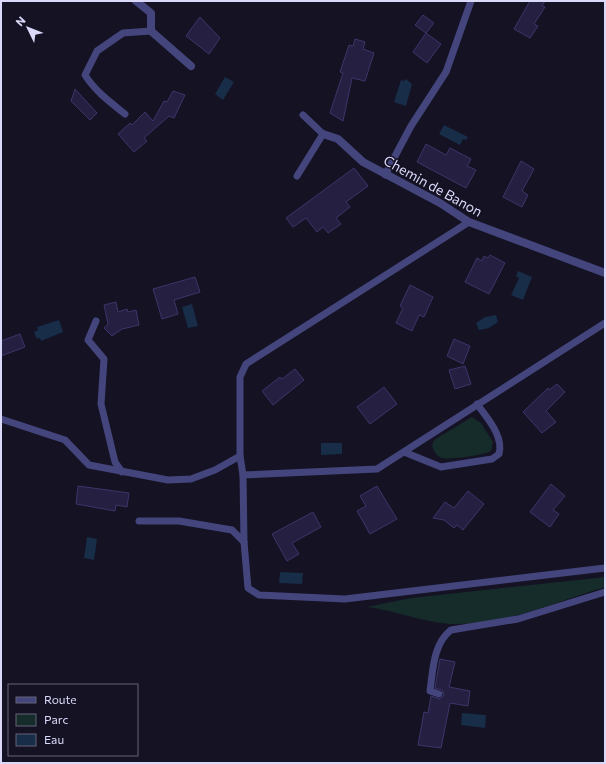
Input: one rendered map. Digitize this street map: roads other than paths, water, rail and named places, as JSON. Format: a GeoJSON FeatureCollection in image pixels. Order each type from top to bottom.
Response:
{"type":"FeatureCollection","features":[{"type":"Feature","properties":{"kind":"street"},"geometry":{"type":"LineString","coordinates":[[136,1],[151,13],[151,31],[191,66]]}},
{"type":"Feature","properties":{"kind":"street","name":"Chemin de Banon"},"geometry":{"type":"LineString","coordinates":[[323,134],[338,139],[363,162],[440,203],[469,222],[605,273]]}},
{"type":"Feature","properties":{"kind":"lane"},"geometry":{"type":"LineString","coordinates":[[385,175],[411,126],[446,72],[471,1]]}},
{"type":"Feature","properties":{"kind":"lane"},"geometry":{"type":"LineString","coordinates":[[125,114],[103,97],[90,84],[85,75],[97,51],[123,33],[151,31]]}},
{"type":"Feature","properties":{"kind":"lane"},"geometry":{"type":"LineString","coordinates":[[297,176],[323,134],[303,114]]}},
{"type":"Feature","properties":{"kind":"lane"},"geometry":{"type":"LineString","coordinates":[[469,222],[246,364],[240,377],[240,456],[243,475],[244,542],[248,588],[259,595],[344,599],[605,568]]}},
{"type":"Feature","properties":{"kind":"lane"},"geometry":{"type":"LineString","coordinates":[[96,321],[88,340],[104,359],[101,404],[115,462],[122,472]]}},
{"type":"Feature","properties":{"kind":"lane"},"geometry":{"type":"LineString","coordinates":[[243,475],[377,469],[605,323]]}},
{"type":"Feature","properties":{"kind":"lane"},"geometry":{"type":"LineString","coordinates":[[404,452],[441,467],[492,459],[499,454],[501,447],[496,431],[477,404]]}},
{"type":"Feature","properties":{"kind":"lane"},"geometry":{"type":"LineString","coordinates":[[1,419],[65,440],[89,465],[168,480],[190,479],[215,470],[240,456]]}},
{"type":"Feature","properties":{"kind":"lane"},"geometry":{"type":"LineString","coordinates":[[139,521],[179,521],[232,530],[244,542]]}},
{"type":"Feature","properties":{"kind":"lane"},"geometry":{"type":"LineString","coordinates":[[439,694],[430,691],[435,659],[443,636],[451,630],[518,619],[605,592]]}},
{"type":"Feature","properties":{"kind":"water"},"geometry":{"type":"Polygon","coordinates":[[[225,77],[234,82],[223,100],[215,94],[225,77]]]}},
{"type":"Feature","properties":{"kind":"water"},"geometry":{"type":"Polygon","coordinates":[[[406,79],[412,84],[406,106],[394,102],[401,80],[404,81],[406,79]]]}},
{"type":"Feature","properties":{"kind":"water"},"geometry":{"type":"Polygon","coordinates":[[[444,125],[468,137],[466,140],[463,139],[460,145],[439,134],[444,125]]]}},
{"type":"Feature","properties":{"kind":"water"},"geometry":{"type":"Polygon","coordinates":[[[518,271],[532,277],[523,300],[511,295],[519,278],[516,276],[518,271]]]}},
{"type":"Feature","properties":{"kind":"water"},"geometry":{"type":"Polygon","coordinates":[[[192,304],[198,326],[188,328],[182,307],[192,304]]]}},
{"type":"Feature","properties":{"kind":"water"},"geometry":{"type":"Polygon","coordinates":[[[496,315],[498,322],[489,328],[479,330],[476,323],[485,317],[496,315]]]}},
{"type":"Feature","properties":{"kind":"water"},"geometry":{"type":"Polygon","coordinates":[[[59,320],[63,332],[41,341],[40,338],[37,339],[34,332],[38,330],[37,327],[59,320]]]}},
{"type":"Feature","properties":{"kind":"water"},"geometry":{"type":"Polygon","coordinates":[[[321,443],[342,443],[342,454],[321,455],[321,443]]]}},
{"type":"Feature","properties":{"kind":"water"},"geometry":{"type":"Polygon","coordinates":[[[87,537],[97,539],[94,560],[84,558],[87,537]]]}},
{"type":"Feature","properties":{"kind":"water"},"geometry":{"type":"Polygon","coordinates":[[[280,572],[303,573],[302,584],[279,583],[280,572]]]}},
{"type":"Feature","properties":{"kind":"water"},"geometry":{"type":"Polygon","coordinates":[[[462,713],[486,715],[485,728],[461,725],[462,713]]]}}]}
